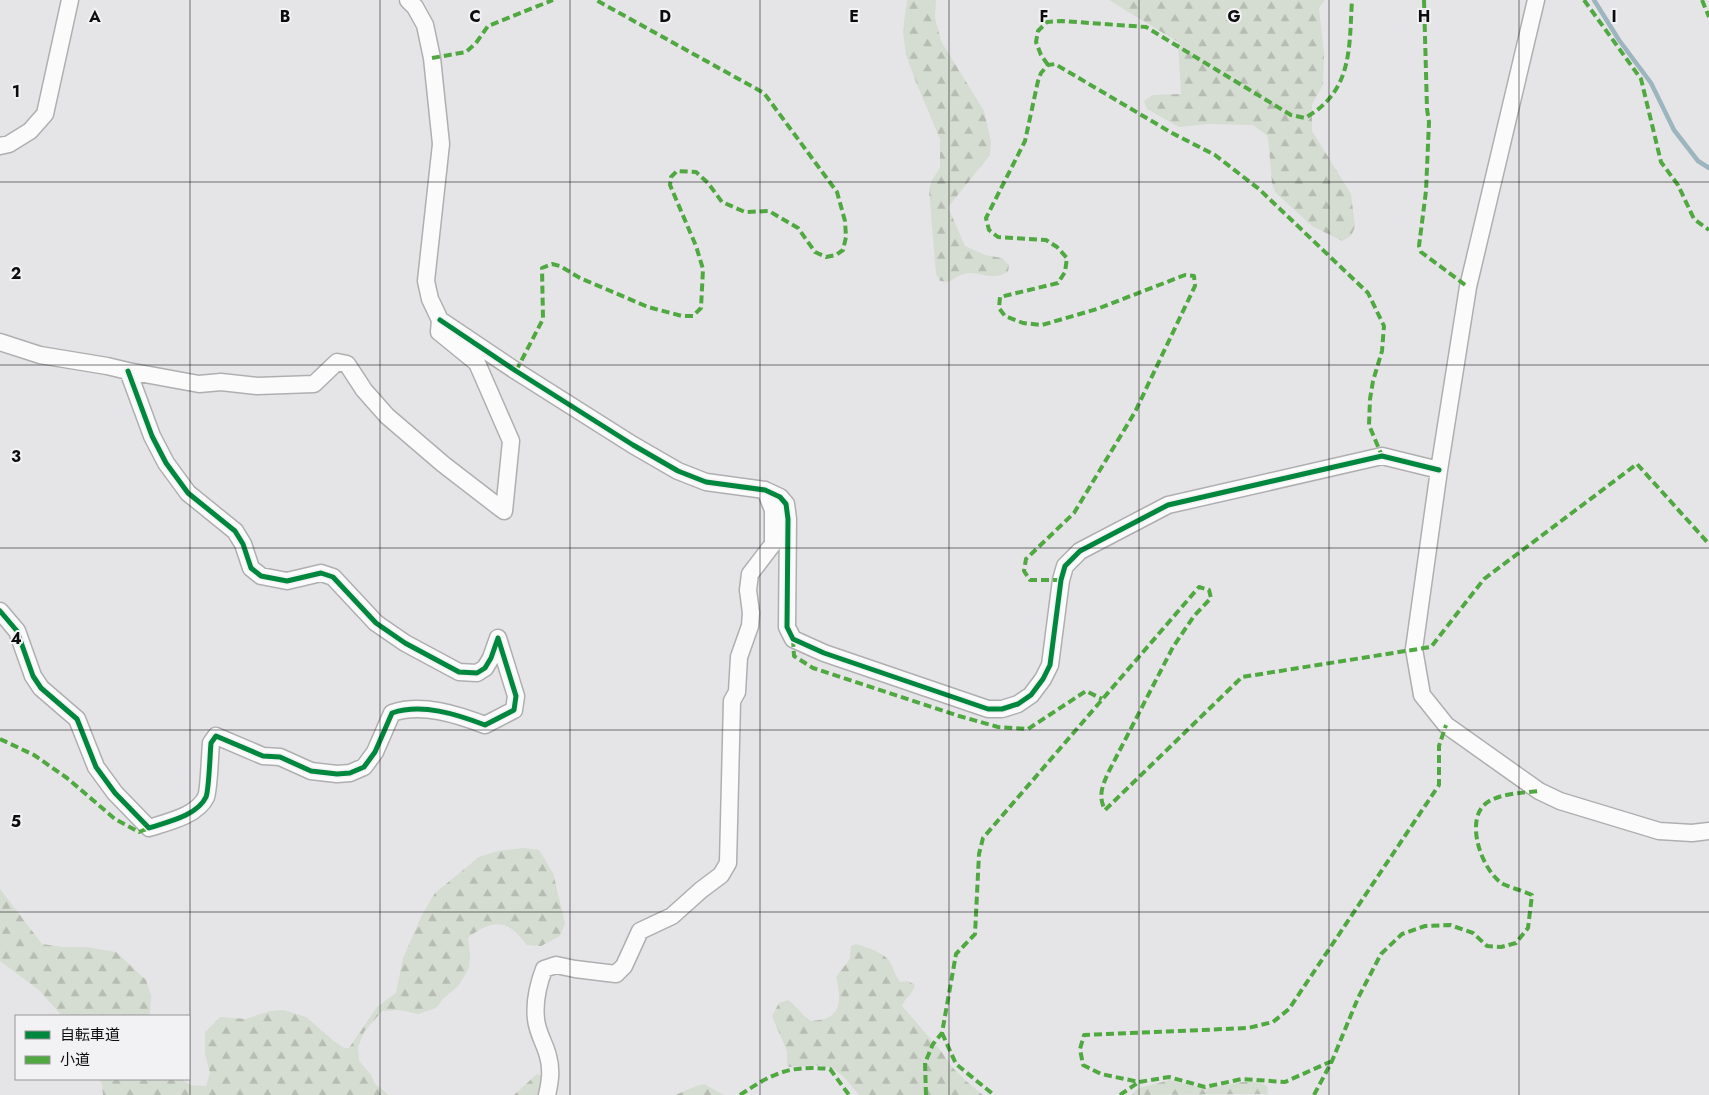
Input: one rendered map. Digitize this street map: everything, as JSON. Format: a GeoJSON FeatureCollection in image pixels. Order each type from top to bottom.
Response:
{"type":"FeatureCollection","features":[{"type":"Feature","properties":{"kind":"street"},"geometry":{"type":"LineString","coordinates":[[0,146],[9,144],[30,131],[46,114],[70,0]]}},
{"type":"Feature","properties":{"kind":"street"},"geometry":{"type":"LineString","coordinates":[[0,342],[40,356],[107,366],[128,372],[199,384],[221,382],[257,386],[292,386],[314,384],[337,362],[347,364],[364,390],[387,416],[443,464],[504,511],[511,441],[477,363],[439,332],[440,320],[430,299],[426,281],[442,144],[432,58],[425,25],[415,7],[408,0]]}},
{"type":"Feature","properties":{"kind":"street"},"geometry":{"type":"LineString","coordinates":[[1536,0],[1468,287],[1439,470],[1414,649],[1422,695],[1446,725],[1539,791],[1560,801],[1659,831],[1692,833],[1709,831]]}},
{"type":"Feature","properties":{"kind":"street"},"geometry":{"type":"LineString","coordinates":[[440,320],[533,382],[633,445],[678,470],[706,482],[765,490],[780,497],[786,504],[788,519],[787,627],[793,639],[824,653],[988,709],[1002,710],[1018,704],[1031,695],[1043,679],[1050,665],[1061,580],[1066,566],[1080,551],[1168,504],[1382,456],[1439,470]]}},
{"type":"Feature","properties":{"kind":"street"},"geometry":{"type":"LineString","coordinates":[[0,611],[17,631],[33,676],[41,688],[77,719],[96,767],[115,793],[149,828],[183,818],[206,797],[211,743],[216,736],[263,756],[280,757],[311,771],[343,774],[364,767],[376,752],[392,713],[406,709],[430,710],[460,715],[485,725],[514,710],[516,696],[498,638],[491,658],[485,668],[477,673],[459,672],[405,642],[376,623],[333,577],[321,573],[288,582],[261,576],[251,568],[243,544],[235,531],[188,493],[166,463],[152,436],[128,372]]}},
{"type":"Feature","properties":{"kind":"street"},"geometry":{"type":"LineString","coordinates":[[547,1095],[551,1076],[548,1056],[536,1020],[536,998],[544,969],[556,965],[616,974],[624,966],[640,930],[672,916],[721,875],[728,863],[732,700],[737,692],[739,656],[750,626],[752,613],[748,590],[750,574],[773,544],[773,510],[765,490]]}},
{"type":"Feature","properties":{"kind":"green space"},"geometry":{"type":"Polygon","coordinates":[[[907,0],[936,0],[935,18],[941,41],[984,111],[991,142],[990,155],[948,207],[965,246],[985,255],[1002,258],[1009,265],[1008,272],[1000,275],[966,273],[949,282],[940,281],[936,274],[929,190],[932,180],[940,168],[940,139],[906,55],[903,31],[907,0]]]}},
{"type":"Feature","properties":{"kind":"green space"},"geometry":{"type":"Polygon","coordinates":[[[1109,0],[1325,0],[1319,8],[1324,53],[1323,85],[1312,104],[1312,131],[1351,194],[1355,227],[1351,236],[1342,241],[1312,226],[1275,192],[1272,183],[1268,136],[1253,125],[1208,124],[1179,127],[1147,109],[1144,101],[1153,95],[1181,94],[1178,42],[1109,0]]]}},
{"type":"Feature","properties":{"kind":"green space"},"geometry":{"type":"Polygon","coordinates":[[[524,848],[539,850],[553,873],[565,923],[560,936],[541,946],[527,945],[508,926],[496,924],[484,927],[468,938],[469,968],[459,985],[436,1008],[418,1014],[399,1010],[382,1011],[364,1032],[358,1047],[359,1061],[371,1075],[375,1084],[389,1095],[103,1095],[100,1080],[182,1080],[190,1085],[206,1086],[210,1073],[205,1054],[205,1032],[220,1017],[246,1019],[270,1011],[283,1010],[306,1017],[335,1042],[344,1048],[349,1048],[377,1007],[396,993],[403,958],[422,915],[435,893],[479,857],[498,851],[524,848]]]}},
{"type":"Feature","properties":{"kind":"green space"},"geometry":{"type":"Polygon","coordinates":[[[0,889],[42,944],[63,947],[86,947],[116,952],[146,980],[151,996],[149,1015],[61,1015],[39,990],[0,961],[0,889]]]}},
{"type":"Feature","properties":{"kind":"green space"},"geometry":{"type":"Polygon","coordinates":[[[856,944],[885,956],[900,982],[908,981],[915,985],[902,1006],[942,1052],[951,1066],[983,1095],[859,1095],[843,1076],[830,1068],[814,1065],[789,1067],[787,1065],[787,1051],[772,1016],[779,1003],[788,1000],[811,1021],[825,1019],[832,1015],[836,1010],[839,1000],[836,977],[850,959],[851,946],[856,944]]]}},
{"type":"Feature","properties":{"kind":"green space"},"geometry":{"type":"Polygon","coordinates":[[[537,1074],[551,1081],[552,1095],[514,1095],[537,1074]]]}},
{"type":"Feature","properties":{"kind":"green space"},"geometry":{"type":"Polygon","coordinates":[[[1170,1080],[1205,1089],[1242,1082],[1258,1082],[1267,1086],[1268,1094],[1131,1095],[1139,1088],[1170,1080]]]}},
{"type":"Feature","properties":{"kind":"green space"},"geometry":{"type":"Polygon","coordinates":[[[704,1084],[724,1095],[674,1095],[696,1086],[704,1084]]]}},
{"type":"Feature","properties":{"kind":"waterway"},"geometry":{"type":"LineString","coordinates":[[1594,0],[1619,40],[1651,83],[1674,130],[1698,161],[1709,168]]}},
{"type":"Feature","properties":{"kind":"marked path"},"geometry":{"type":"LineString","coordinates":[[432,58],[466,52],[476,43],[488,26],[553,0]]}},
{"type":"Feature","properties":{"kind":"marked path"},"geometry":{"type":"LineString","coordinates":[[516,371],[543,319],[542,268],[552,264],[648,307],[682,316],[693,316],[701,308],[703,269],[696,246],[670,185],[671,177],[677,171],[696,172],[708,183],[722,202],[745,212],[769,211],[798,228],[815,252],[826,257],[836,255],[843,250],[846,237],[845,221],[837,192],[764,93],[596,0]]}},
{"type":"Feature","properties":{"kind":"marked path"},"geometry":{"type":"LineString","coordinates":[[1048,65],[1041,55],[1036,42],[1038,31],[1047,22],[1062,21],[1146,27],[1291,115],[1305,118],[1321,107],[1332,95],[1340,81],[1348,51],[1352,0]]}},
{"type":"Feature","properties":{"kind":"marked path"},"geometry":{"type":"LineString","coordinates":[[1424,0],[1429,122],[1426,191],[1419,246],[1421,252],[1468,287]]}},
{"type":"Feature","properties":{"kind":"marked path"},"geometry":{"type":"LineString","coordinates":[[1584,0],[1641,79],[1661,162],[1678,185],[1694,219],[1709,230]]}},
{"type":"Feature","properties":{"kind":"marked path"},"geometry":{"type":"LineString","coordinates":[[1702,0],[1709,17]]}},
{"type":"Feature","properties":{"kind":"marked path"},"geometry":{"type":"LineString","coordinates":[[1061,580],[1030,580],[1024,571],[1026,559],[1074,513],[1135,412],[1195,286],[1194,276],[1185,275],[1097,309],[1042,325],[1023,323],[1005,316],[999,308],[1000,297],[1058,283],[1065,272],[1067,258],[1057,247],[1046,240],[998,237],[989,230],[986,218],[1025,141],[1038,81],[1041,73],[1048,65],[1055,64],[1172,133],[1215,155],[1259,189],[1368,293],[1384,326],[1382,351],[1370,399],[1369,425],[1382,456]]}},
{"type":"Feature","properties":{"kind":"marked path"},"geometry":{"type":"LineString","coordinates":[[926,1095],[925,1063],[933,1044],[942,1033],[956,954],[975,934],[979,854],[983,838],[1199,587],[1209,590],[1211,598],[1194,616],[1173,647],[1108,773],[1102,792],[1105,810],[1242,677],[1431,647],[1484,579],[1637,464],[1709,544]]}},
{"type":"Feature","properties":{"kind":"marked path"},"geometry":{"type":"LineString","coordinates":[[793,639],[794,656],[813,668],[998,727],[1028,729],[1086,691],[1102,699]]}},
{"type":"Feature","properties":{"kind":"marked path"},"geometry":{"type":"LineString","coordinates":[[1332,1061],[1285,1082],[1242,1079],[1205,1087],[1169,1077],[1139,1082],[1101,1074],[1083,1065],[1080,1049],[1084,1035],[1248,1028],[1273,1022],[1289,1009],[1439,785],[1439,746],[1446,725]]}},
{"type":"Feature","properties":{"kind":"marked path"},"geometry":{"type":"LineString","coordinates":[[0,739],[34,755],[67,778],[115,819],[139,832],[149,828]]}},
{"type":"Feature","properties":{"kind":"marked path"},"geometry":{"type":"LineString","coordinates":[[1314,1095],[1332,1061],[1358,998],[1381,954],[1402,934],[1425,926],[1450,925],[1473,933],[1487,946],[1501,947],[1516,943],[1528,928],[1532,895],[1503,884],[1496,878],[1483,859],[1476,835],[1476,824],[1479,813],[1489,801],[1510,794],[1539,791]]}},
{"type":"Feature","properties":{"kind":"marked path"},"geometry":{"type":"LineString","coordinates":[[942,1033],[956,1064],[994,1095]]}},
{"type":"Feature","properties":{"kind":"marked path"},"geometry":{"type":"LineString","coordinates":[[740,1095],[772,1076],[803,1068],[830,1069],[849,1095]]}},
{"type":"Feature","properties":{"kind":"marked path"},"geometry":{"type":"LineString","coordinates":[[1120,1095],[1139,1082]]}},
{"type":"Feature","properties":{"kind":"cycle path"},"geometry":{"type":"LineString","coordinates":[[440,320],[516,371],[633,445],[678,471],[706,482],[765,490],[780,497],[786,504],[788,519],[787,627],[793,639],[824,653],[988,709],[1002,709],[1018,704],[1031,695],[1043,679],[1050,665],[1061,580],[1065,566],[1080,551],[1168,505],[1382,456],[1439,470]]}},
{"type":"Feature","properties":{"kind":"cycle path"},"geometry":{"type":"LineString","coordinates":[[0,611],[17,631],[33,676],[41,688],[77,719],[96,767],[115,793],[149,828],[189,814],[202,804],[207,793],[211,743],[216,736],[263,756],[280,757],[311,771],[337,774],[350,773],[364,767],[375,752],[392,713],[415,709],[439,711],[485,725],[514,710],[516,696],[498,638],[491,658],[485,668],[477,673],[459,672],[405,643],[376,623],[333,577],[321,573],[287,581],[261,576],[251,568],[243,544],[235,531],[188,493],[166,463],[152,436],[128,371]]}}]}
